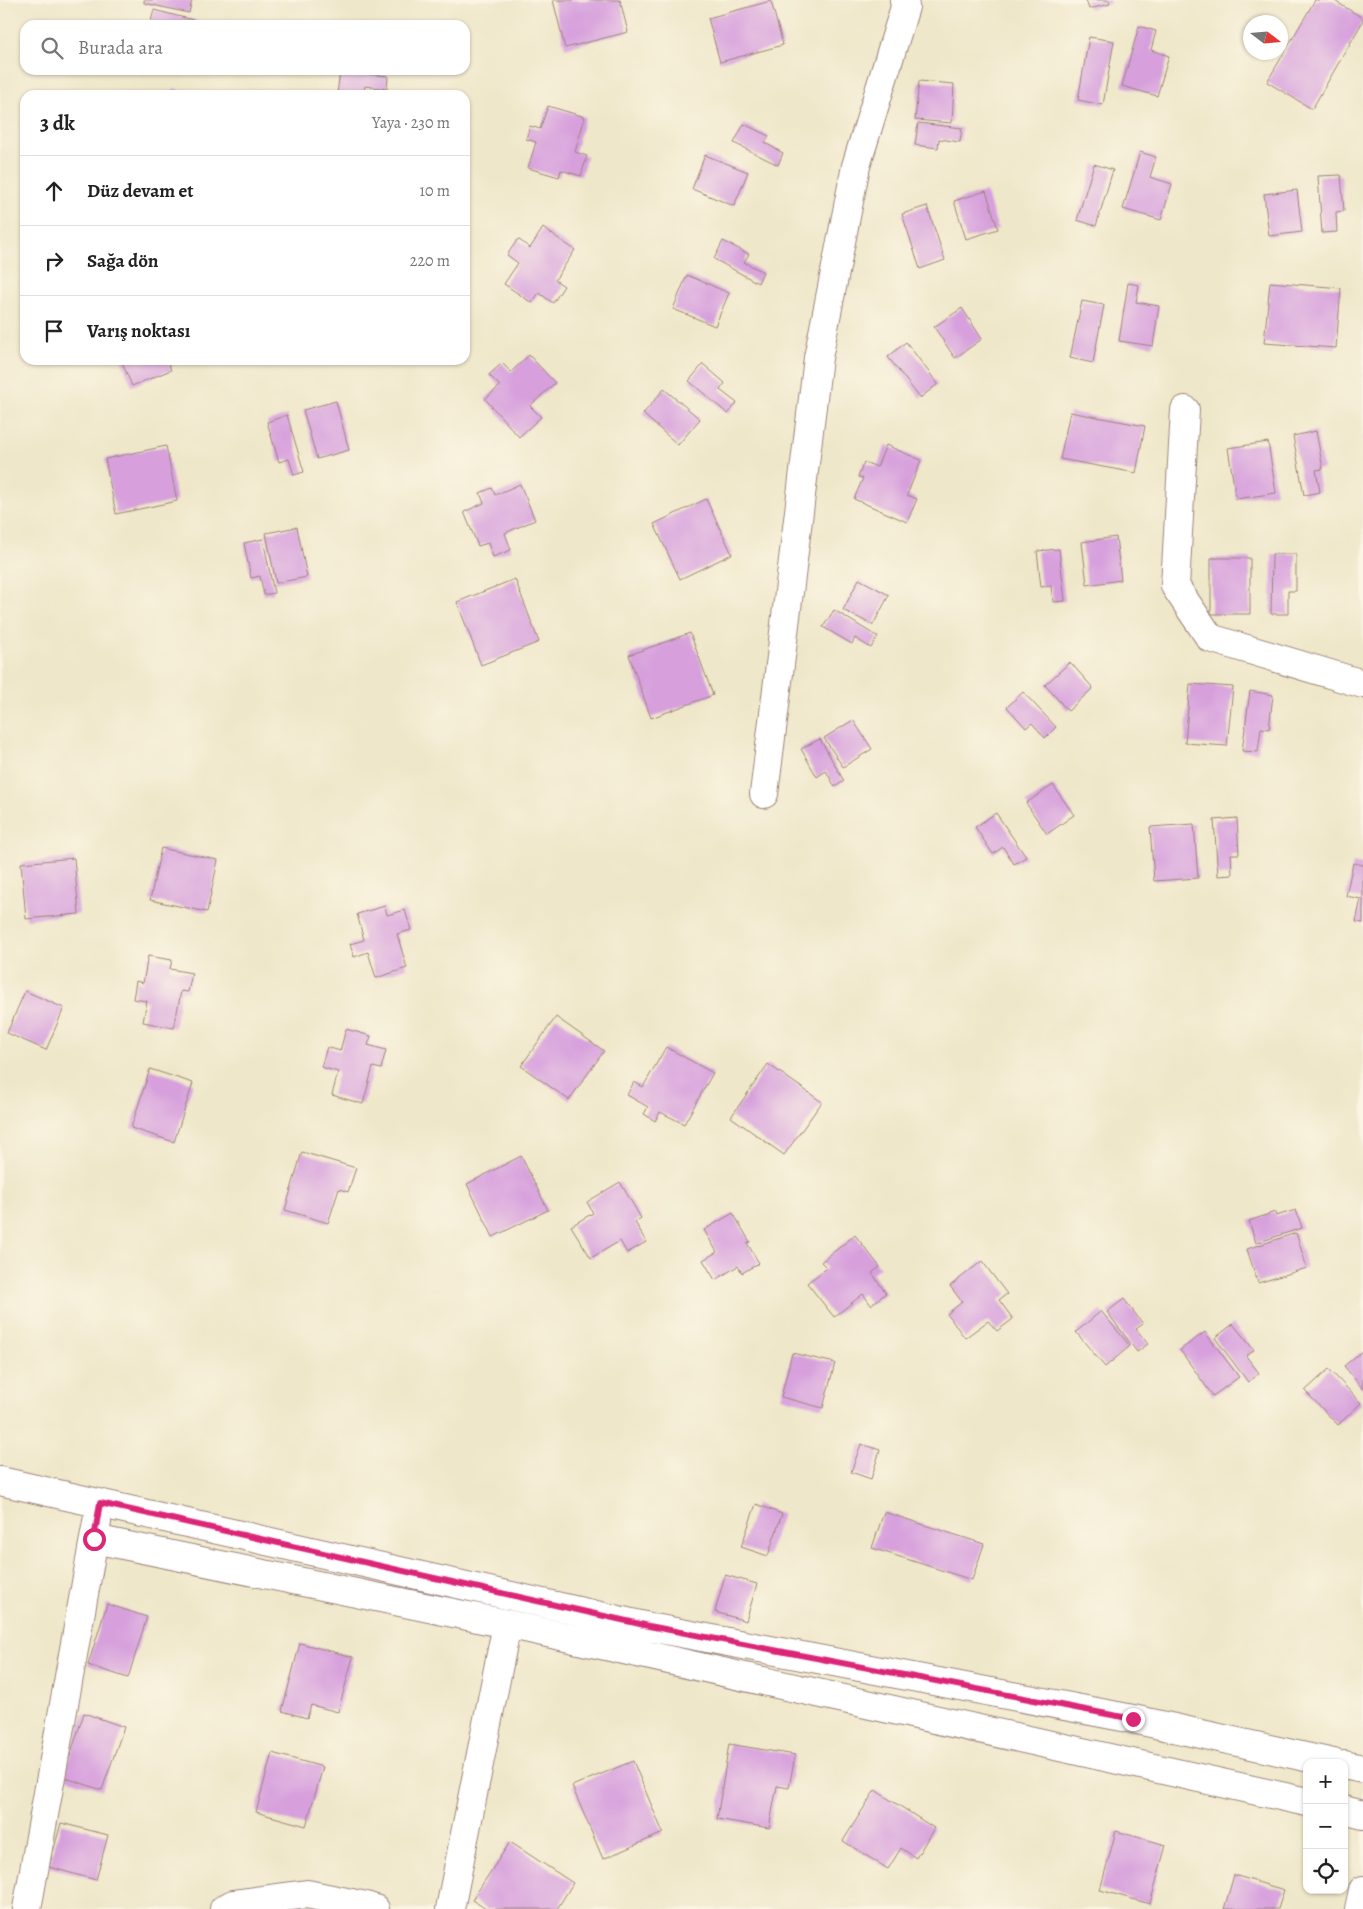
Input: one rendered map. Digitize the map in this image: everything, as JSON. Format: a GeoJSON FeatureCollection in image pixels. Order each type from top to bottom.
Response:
{"type":"FeatureCollection","features":[{"type":"Feature","properties":{"kind":"street"},"geometry":{"type":"LineString","coordinates":[[764,794],[818,358],[856,166],[905,7],[904,0]]}},
{"type":"Feature","properties":{"kind":"street"},"geometry":{"type":"LineString","coordinates":[[1185,410],[1175,586],[1210,638],[1363,684]]}},
{"type":"Feature","properties":{"kind":"street"},"geometry":{"type":"LineString","coordinates":[[0,1481],[649,1626],[1133,1719],[1316,1759]]}},
{"type":"Feature","properties":{"kind":"street"},"geometry":{"type":"LineString","coordinates":[[27,1909],[100,1503]]}},
{"type":"Feature","properties":{"kind":"street"},"geometry":{"type":"LineString","coordinates":[[94,1539],[507,1624],[1303,1801]]}},
{"type":"Feature","properties":{"kind":"street"},"geometry":{"type":"LineString","coordinates":[[450,1909],[507,1624]]}},
{"type":"Feature","properties":{"kind":"street"},"geometry":{"type":"LineString","coordinates":[[1348,1766],[1363,1769]]}},
{"type":"Feature","properties":{"kind":"street"},"geometry":{"type":"LineString","coordinates":[[1348,1811],[1363,1814]]}},
{"type":"Feature","properties":{"kind":"street"},"geometry":{"type":"LineString","coordinates":[[1359,1909],[1363,1890]]}},
{"type":"Feature","properties":{"kind":"street"},"geometry":{"type":"LineString","coordinates":[[224,1909],[233,1904],[307,1894],[375,1909]]}},
{"type":"Feature","properties":{"kind":"building"},"geometry":{"type":"Polygon","coordinates":[[[144,0],[192,0],[189,13],[144,3],[144,0]]]}},
{"type":"Feature","properties":{"kind":"building"},"geometry":{"type":"Polygon","coordinates":[[[553,0],[620,0],[628,32],[565,48],[553,0]]]}},
{"type":"Feature","properties":{"kind":"building"},"geometry":{"type":"Polygon","coordinates":[[[1086,0],[1109,0],[1110,4],[1089,9],[1086,0]]]}},
{"type":"Feature","properties":{"kind":"building"},"geometry":{"type":"Polygon","coordinates":[[[1315,0],[1333,0],[1363,18],[1312,109],[1267,82],[1280,60],[1288,60],[1288,46],[1315,0]]]}},
{"type":"Feature","properties":{"kind":"building"},"geometry":{"type":"Polygon","coordinates":[[[771,1],[783,45],[720,62],[708,18],[771,1]]]}},
{"type":"Feature","properties":{"kind":"building"},"geometry":{"type":"Polygon","coordinates":[[[154,10],[193,20],[151,20],[154,10]]]}},
{"type":"Feature","properties":{"kind":"building"},"geometry":{"type":"Polygon","coordinates":[[[1139,26],[1156,31],[1151,50],[1169,56],[1157,96],[1122,86],[1139,26]]]}},
{"type":"Feature","properties":{"kind":"building"},"geometry":{"type":"Polygon","coordinates":[[[1089,37],[1114,41],[1103,105],[1078,100],[1089,37]]]}},
{"type":"Feature","properties":{"kind":"building"},"geometry":{"type":"Polygon","coordinates":[[[339,75],[388,76],[387,89],[365,86],[365,90],[338,90],[339,75]]]}},
{"type":"Feature","properties":{"kind":"building"},"geometry":{"type":"Polygon","coordinates":[[[919,81],[954,84],[952,123],[915,120],[919,81]]]}},
{"type":"Feature","properties":{"kind":"building"},"geometry":{"type":"Polygon","coordinates":[[[548,106],[585,117],[575,152],[587,156],[581,176],[561,170],[559,177],[528,168],[536,142],[526,139],[530,126],[540,129],[548,106]]]}},
{"type":"Feature","properties":{"kind":"building"},"geometry":{"type":"Polygon","coordinates":[[[918,123],[962,128],[960,142],[939,139],[938,148],[915,145],[918,123]]]}},
{"type":"Feature","properties":{"kind":"building"},"geometry":{"type":"Polygon","coordinates":[[[744,124],[769,136],[765,143],[783,153],[778,165],[734,143],[744,124]]]}},
{"type":"Feature","properties":{"kind":"building"},"geometry":{"type":"Polygon","coordinates":[[[1140,152],[1156,157],[1150,177],[1172,184],[1161,220],[1123,209],[1140,152]]]}},
{"type":"Feature","properties":{"kind":"building"},"geometry":{"type":"Polygon","coordinates":[[[705,155],[748,172],[734,206],[692,189],[705,155]]]}},
{"type":"Feature","properties":{"kind":"building"},"geometry":{"type":"Polygon","coordinates":[[[1094,164],[1113,170],[1096,226],[1077,220],[1094,164]]]}},
{"type":"Feature","properties":{"kind":"building"},"geometry":{"type":"Polygon","coordinates":[[[1341,175],[1344,211],[1336,212],[1337,232],[1322,233],[1318,176],[1341,175]]]}},
{"type":"Feature","properties":{"kind":"building"},"geometry":{"type":"Polygon","coordinates":[[[1297,190],[1302,232],[1269,236],[1264,194],[1297,190]]]}},
{"type":"Feature","properties":{"kind":"building"},"geometry":{"type":"Polygon","coordinates":[[[986,191],[998,229],[966,239],[954,201],[986,191]]]}},
{"type":"Feature","properties":{"kind":"building"},"geometry":{"type":"Polygon","coordinates":[[[927,206],[945,260],[920,269],[902,214],[927,206]]]}},
{"type":"Feature","properties":{"kind":"building"},"geometry":{"type":"Polygon","coordinates":[[[543,228],[575,250],[555,280],[564,286],[553,303],[539,293],[532,303],[504,284],[518,263],[507,255],[518,239],[530,248],[543,228]]]}},
{"type":"Feature","properties":{"kind":"building"},"geometry":{"type":"Polygon","coordinates":[[[723,241],[749,254],[744,262],[763,272],[758,283],[714,259],[723,241]]]}},
{"type":"Feature","properties":{"kind":"building"},"geometry":{"type":"Polygon","coordinates":[[[687,275],[729,293],[715,326],[673,309],[687,275]]]}},
{"type":"Feature","properties":{"kind":"building"},"geometry":{"type":"Polygon","coordinates":[[[1270,282],[1341,288],[1336,348],[1264,343],[1270,282]]]}},
{"type":"Feature","properties":{"kind":"building"},"geometry":{"type":"Polygon","coordinates":[[[1128,283],[1139,285],[1136,302],[1159,306],[1153,346],[1119,341],[1128,283]]]}},
{"type":"Feature","properties":{"kind":"building"},"geometry":{"type":"Polygon","coordinates":[[[1082,301],[1104,305],[1093,363],[1070,358],[1082,301]]]}},
{"type":"Feature","properties":{"kind":"building"},"geometry":{"type":"Polygon","coordinates":[[[962,308],[982,339],[955,358],[934,327],[962,308]]]}},
{"type":"Feature","properties":{"kind":"building"},"geometry":{"type":"Polygon","coordinates":[[[906,342],[938,384],[920,398],[888,357],[906,342]]]}},
{"type":"Feature","properties":{"kind":"building"},"geometry":{"type":"Polygon","coordinates":[[[529,355],[555,383],[530,406],[541,417],[519,437],[485,399],[500,386],[489,375],[502,363],[511,372],[529,355]]]}},
{"type":"Feature","properties":{"kind":"building"},"geometry":{"type":"Polygon","coordinates":[[[703,364],[725,383],[720,390],[737,403],[728,414],[689,381],[703,364]]]}},
{"type":"Feature","properties":{"kind":"building"},"geometry":{"type":"Polygon","coordinates":[[[123,365],[169,365],[171,370],[132,386],[123,365]]]}},
{"type":"Feature","properties":{"kind":"building"},"geometry":{"type":"Polygon","coordinates":[[[664,389],[700,419],[678,445],[643,414],[664,389]]]}},
{"type":"Feature","properties":{"kind":"building"},"geometry":{"type":"Polygon","coordinates":[[[336,401],[349,450],[317,459],[303,410],[336,401]]]}},
{"type":"Feature","properties":{"kind":"building"},"geometry":{"type":"Polygon","coordinates":[[[1070,412],[1145,426],[1136,473],[1060,459],[1070,412]]]}},
{"type":"Feature","properties":{"kind":"building"},"geometry":{"type":"Polygon","coordinates":[[[287,415],[304,472],[294,475],[289,459],[279,462],[267,422],[287,415]]]}},
{"type":"Feature","properties":{"kind":"building"},"geometry":{"type":"Polygon","coordinates":[[[1316,431],[1323,469],[1316,470],[1320,492],[1304,495],[1293,436],[1316,431]]]}},
{"type":"Feature","properties":{"kind":"building"},"geometry":{"type":"Polygon","coordinates":[[[1268,442],[1276,493],[1236,499],[1228,448],[1268,442]]]}},
{"type":"Feature","properties":{"kind":"building"},"geometry":{"type":"Polygon","coordinates":[[[886,445],[921,460],[907,495],[917,499],[907,522],[854,499],[863,478],[858,477],[864,462],[877,467],[886,445]]]}},
{"type":"Feature","properties":{"kind":"building"},"geometry":{"type":"Polygon","coordinates":[[[166,446],[177,501],[116,514],[105,459],[166,446]]]}},
{"type":"Feature","properties":{"kind":"building"},"geometry":{"type":"Polygon","coordinates":[[[520,484],[535,520],[505,533],[511,550],[493,557],[488,543],[478,546],[464,512],[484,503],[480,493],[492,488],[495,495],[520,484]]]}},
{"type":"Feature","properties":{"kind":"building"},"geometry":{"type":"Polygon","coordinates":[[[706,499],[732,554],[680,579],[654,524],[706,499]]]}},
{"type":"Feature","properties":{"kind":"building"},"geometry":{"type":"Polygon","coordinates":[[[297,527],[307,577],[276,583],[266,533],[297,527]]]}},
{"type":"Feature","properties":{"kind":"building"},"geometry":{"type":"Polygon","coordinates":[[[1116,537],[1121,580],[1087,585],[1082,542],[1116,537]]]}},
{"type":"Feature","properties":{"kind":"building"},"geometry":{"type":"Polygon","coordinates":[[[263,539],[274,593],[264,595],[260,576],[251,578],[244,543],[263,539]]]}},
{"type":"Feature","properties":{"kind":"building"},"geometry":{"type":"Polygon","coordinates":[[[1059,549],[1065,601],[1053,602],[1051,586],[1041,587],[1037,551],[1059,549]]]}},
{"type":"Feature","properties":{"kind":"building"},"geometry":{"type":"Polygon","coordinates":[[[1272,554],[1296,554],[1296,591],[1288,591],[1288,614],[1271,614],[1272,554]]]}},
{"type":"Feature","properties":{"kind":"building"},"geometry":{"type":"Polygon","coordinates":[[[1211,558],[1250,558],[1250,614],[1211,614],[1211,558]]]}},
{"type":"Feature","properties":{"kind":"building"},"geometry":{"type":"Polygon","coordinates":[[[515,579],[539,642],[481,665],[457,602],[515,579]]]}},
{"type":"Feature","properties":{"kind":"building"},"geometry":{"type":"Polygon","coordinates":[[[859,579],[889,595],[873,625],[843,610],[859,579]]]}},
{"type":"Feature","properties":{"kind":"building"},"geometry":{"type":"Polygon","coordinates":[[[834,610],[878,637],[871,648],[855,638],[852,644],[823,627],[834,610]]]}},
{"type":"Feature","properties":{"kind":"building"},"geometry":{"type":"Polygon","coordinates":[[[690,633],[713,695],[651,718],[629,655],[690,633]]]}},
{"type":"Feature","properties":{"kind":"building"},"geometry":{"type":"Polygon","coordinates":[[[1070,662],[1093,688],[1068,711],[1045,685],[1070,662]]]}},
{"type":"Feature","properties":{"kind":"building"},"geometry":{"type":"Polygon","coordinates":[[[1190,684],[1233,687],[1227,746],[1185,743],[1190,684]]]}},
{"type":"Feature","properties":{"kind":"building"},"geometry":{"type":"Polygon","coordinates":[[[1250,691],[1273,695],[1269,729],[1261,728],[1258,752],[1242,751],[1250,691]]]}},
{"type":"Feature","properties":{"kind":"building"},"geometry":{"type":"Polygon","coordinates":[[[1023,692],[1056,727],[1045,738],[1032,723],[1026,728],[1007,707],[1023,692]]]}},
{"type":"Feature","properties":{"kind":"building"},"geometry":{"type":"Polygon","coordinates":[[[853,720],[872,749],[843,767],[824,738],[853,720]]]}},
{"type":"Feature","properties":{"kind":"building"},"geometry":{"type":"Polygon","coordinates":[[[820,739],[844,781],[835,787],[826,771],[817,777],[801,749],[820,739]]]}},
{"type":"Feature","properties":{"kind":"building"},"geometry":{"type":"Polygon","coordinates":[[[1053,785],[1074,815],[1047,834],[1026,803],[1053,785]]]}},
{"type":"Feature","properties":{"kind":"building"},"geometry":{"type":"Polygon","coordinates":[[[996,813],[1026,857],[1014,864],[1003,847],[993,854],[975,827],[996,813]]]}},
{"type":"Feature","properties":{"kind":"building"},"geometry":{"type":"Polygon","coordinates":[[[1237,818],[1239,854],[1231,854],[1232,875],[1218,876],[1214,820],[1237,818]]]}},
{"type":"Feature","properties":{"kind":"building"},"geometry":{"type":"Polygon","coordinates":[[[1194,824],[1198,878],[1154,881],[1150,827],[1194,824]]]}},
{"type":"Feature","properties":{"kind":"building"},"geometry":{"type":"Polygon","coordinates":[[[161,848],[218,860],[207,912],[150,900],[161,848]]]}},
{"type":"Feature","properties":{"kind":"building"},"geometry":{"type":"Polygon","coordinates":[[[74,858],[79,914],[26,919],[21,863],[74,858]]]}},
{"type":"Feature","properties":{"kind":"building"},"geometry":{"type":"Polygon","coordinates":[[[1353,863],[1363,865],[1363,923],[1356,922],[1361,899],[1346,896],[1353,863]]]}},
{"type":"Feature","properties":{"kind":"building"},"geometry":{"type":"Polygon","coordinates":[[[385,906],[387,915],[405,910],[411,930],[397,934],[407,968],[376,978],[368,952],[354,957],[350,944],[364,940],[357,914],[385,906]]]}},
{"type":"Feature","properties":{"kind":"building"},"geometry":{"type":"Polygon","coordinates":[[[148,956],[172,960],[170,969],[192,973],[188,992],[181,991],[174,1028],[143,1022],[147,1001],[133,999],[136,981],[143,983],[148,956]]]}},
{"type":"Feature","properties":{"kind":"building"},"geometry":{"type":"Polygon","coordinates":[[[25,991],[64,1008],[46,1050],[7,1033],[25,991]]]}},
{"type":"Feature","properties":{"kind":"building"},"geometry":{"type":"Polygon","coordinates":[[[556,1017],[604,1051],[569,1100],[521,1066],[556,1017]]]}},
{"type":"Feature","properties":{"kind":"building"},"geometry":{"type":"Polygon","coordinates":[[[346,1029],[371,1036],[368,1045],[386,1050],[381,1069],[373,1067],[363,1104],[332,1095],[338,1072],[321,1067],[327,1047],[340,1051],[346,1029]]]}},
{"type":"Feature","properties":{"kind":"building"},"geometry":{"type":"Polygon","coordinates":[[[666,1047],[713,1073],[684,1124],[660,1112],[655,1121],[644,1114],[648,1107],[627,1095],[634,1082],[643,1087],[666,1047]]]}},
{"type":"Feature","properties":{"kind":"building"},"geometry":{"type":"Polygon","coordinates":[[[768,1064],[822,1102],[784,1155],[731,1117],[768,1064]]]}},
{"type":"Feature","properties":{"kind":"building"},"geometry":{"type":"Polygon","coordinates":[[[150,1069],[193,1083],[174,1142],[131,1128],[150,1069]]]}},
{"type":"Feature","properties":{"kind":"building"},"geometry":{"type":"Polygon","coordinates":[[[302,1152],[356,1168],[348,1192],[339,1189],[328,1223],[285,1210],[302,1152]]]}},
{"type":"Feature","properties":{"kind":"building"},"geometry":{"type":"Polygon","coordinates":[[[521,1156],[548,1210],[493,1237],[467,1184],[521,1156]]]}},
{"type":"Feature","properties":{"kind":"building"},"geometry":{"type":"Polygon","coordinates":[[[620,1182],[641,1218],[635,1222],[646,1242],[627,1253],[620,1241],[591,1258],[571,1226],[593,1213],[587,1202],[620,1182]]]}},
{"type":"Feature","properties":{"kind":"building"},"geometry":{"type":"Polygon","coordinates":[[[1296,1210],[1302,1228],[1256,1243],[1249,1221],[1275,1212],[1276,1216],[1296,1210]]]}},
{"type":"Feature","properties":{"kind":"building"},"geometry":{"type":"Polygon","coordinates":[[[733,1213],[750,1242],[747,1243],[759,1263],[742,1273],[738,1266],[715,1280],[703,1260],[717,1252],[704,1230],[733,1213]]]}},
{"type":"Feature","properties":{"kind":"building"},"geometry":{"type":"Polygon","coordinates":[[[1296,1233],[1307,1268],[1258,1283],[1247,1249],[1296,1233]]]}},
{"type":"Feature","properties":{"kind":"building"},"geometry":{"type":"Polygon","coordinates":[[[855,1235],[880,1267],[872,1273],[886,1293],[871,1305],[863,1294],[834,1317],[807,1283],[827,1268],[821,1262],[855,1235]]]}},
{"type":"Feature","properties":{"kind":"building"},"geometry":{"type":"Polygon","coordinates":[[[982,1261],[1007,1294],[999,1300],[1013,1319],[997,1331],[988,1321],[965,1338],[947,1314],[962,1302],[950,1286],[982,1261]]]}},
{"type":"Feature","properties":{"kind":"building"},"geometry":{"type":"Polygon","coordinates":[[[1124,1299],[1143,1324],[1136,1329],[1148,1344],[1137,1352],[1107,1312],[1124,1299]]]}},
{"type":"Feature","properties":{"kind":"building"},"geometry":{"type":"Polygon","coordinates":[[[1101,1311],[1130,1346],[1105,1367],[1076,1332],[1101,1311]]]}},
{"type":"Feature","properties":{"kind":"building"},"geometry":{"type":"Polygon","coordinates":[[[1233,1324],[1254,1350],[1246,1356],[1259,1373],[1248,1382],[1215,1338],[1233,1324]]]}},
{"type":"Feature","properties":{"kind":"building"},"geometry":{"type":"Polygon","coordinates":[[[1205,1332],[1239,1377],[1213,1396],[1180,1350],[1205,1332]]]}},
{"type":"Feature","properties":{"kind":"building"},"geometry":{"type":"Polygon","coordinates":[[[1361,1352],[1363,1354],[1363,1389],[1344,1366],[1361,1352]]]}},
{"type":"Feature","properties":{"kind":"building"},"geometry":{"type":"Polygon","coordinates":[[[792,1353],[835,1363],[823,1408],[781,1397],[792,1353]]]}},
{"type":"Feature","properties":{"kind":"building"},"geometry":{"type":"Polygon","coordinates":[[[1329,1369],[1361,1403],[1338,1425],[1305,1391],[1329,1369]]]}},
{"type":"Feature","properties":{"kind":"building"},"geometry":{"type":"Polygon","coordinates":[[[861,1444],[880,1450],[871,1479],[851,1472],[861,1444]]]}},
{"type":"Feature","properties":{"kind":"building"},"geometry":{"type":"Polygon","coordinates":[[[756,1504],[782,1514],[768,1556],[741,1547],[756,1504]]]}},
{"type":"Feature","properties":{"kind":"building"},"geometry":{"type":"Polygon","coordinates":[[[884,1512],[984,1544],[972,1580],[872,1548],[884,1512]]]}},
{"type":"Feature","properties":{"kind":"building"},"geometry":{"type":"Polygon","coordinates":[[[725,1575],[757,1584],[746,1621],[715,1612],[725,1575]]]}},
{"type":"Feature","properties":{"kind":"building"},"geometry":{"type":"Polygon","coordinates":[[[107,1604],[147,1617],[128,1678],[88,1665],[107,1604]]]}},
{"type":"Feature","properties":{"kind":"building"},"geometry":{"type":"Polygon","coordinates":[[[300,1643],[353,1657],[338,1712],[311,1705],[307,1718],[282,1711],[300,1643]]]}},
{"type":"Feature","properties":{"kind":"building"},"geometry":{"type":"Polygon","coordinates":[[[84,1713],[124,1727],[102,1790],[63,1777],[84,1713]]]}},
{"type":"Feature","properties":{"kind":"building"},"geometry":{"type":"Polygon","coordinates":[[[729,1744],[795,1755],[789,1788],[777,1786],[769,1828],[717,1819],[729,1744]]]}},
{"type":"Feature","properties":{"kind":"building"},"geometry":{"type":"Polygon","coordinates":[[[272,1753],[323,1767],[306,1826],[256,1812],[272,1753]]]}},
{"type":"Feature","properties":{"kind":"building"},"geometry":{"type":"Polygon","coordinates":[[[633,1761],[663,1833],[603,1859],[572,1786],[633,1761]]]}},
{"type":"Feature","properties":{"kind":"building"},"geometry":{"type":"Polygon","coordinates":[[[875,1790],[934,1828],[916,1858],[901,1848],[888,1869],[843,1841],[875,1790]]]}},
{"type":"Feature","properties":{"kind":"building"},"geometry":{"type":"Polygon","coordinates":[[[61,1823],[108,1835],[96,1880],[49,1867],[61,1823]]]}},
{"type":"Feature","properties":{"kind":"building"},"geometry":{"type":"Polygon","coordinates":[[[1116,1831],[1166,1845],[1150,1904],[1100,1890],[1116,1831]]]}},
{"type":"Feature","properties":{"kind":"building"},"geometry":{"type":"Polygon","coordinates":[[[510,1842],[573,1883],[557,1909],[486,1909],[472,1900],[510,1842]]]}},
{"type":"Feature","properties":{"kind":"building"},"geometry":{"type":"Polygon","coordinates":[[[1234,1875],[1284,1890],[1278,1909],[1224,1909],[1234,1875]]]}},
{"type":"Feature","properties":{"kind":"route"},"geometry":{"type":"LineString","coordinates":[[94,1539],[100,1503],[649,1626],[1133,1719]]}}]}
